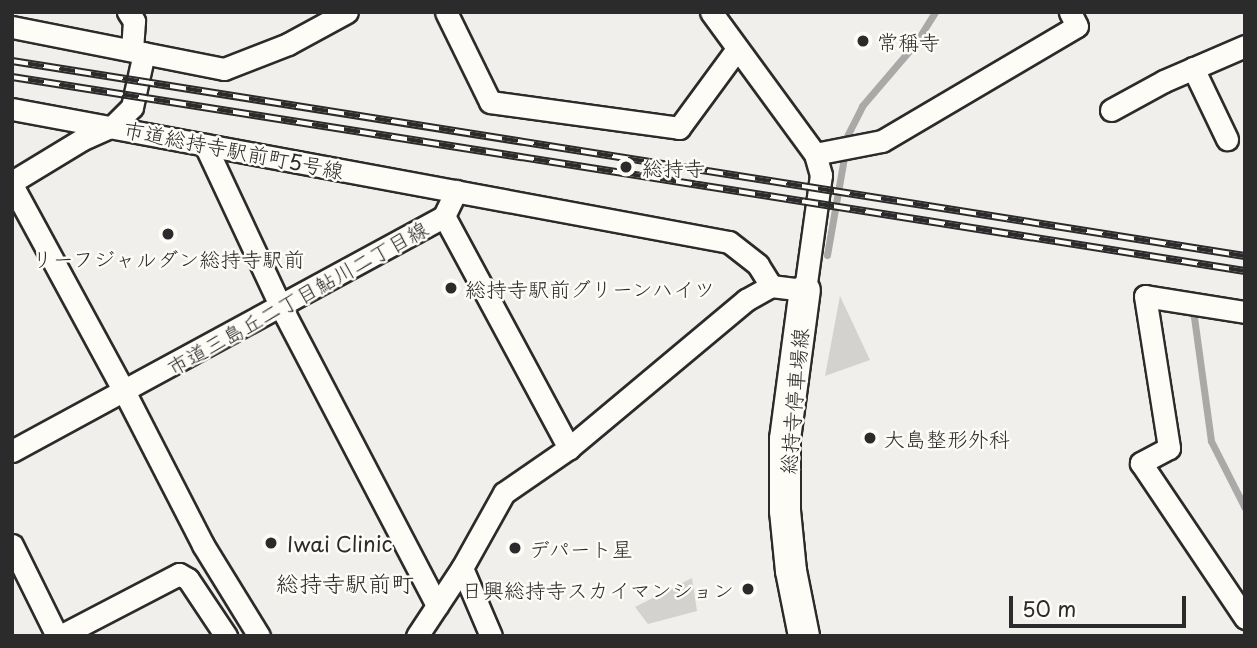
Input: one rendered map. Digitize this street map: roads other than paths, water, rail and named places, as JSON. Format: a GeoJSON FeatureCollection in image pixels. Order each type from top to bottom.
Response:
{"type":"FeatureCollection","features":[{"type":"Feature","properties":{"kind":"main road","name":"総持寺停車場線"},"geometry":{"type":"LineString","coordinates":[[804,636],[791,571],[785,499],[785,439],[805,290]]}},
{"type":"Feature","properties":{"kind":"street"},"geometry":{"type":"LineString","coordinates":[[128,12],[134,21],[138,52],[132,107],[113,126],[80,140],[12,184],[124,391],[202,545],[259,636]]}},
{"type":"Feature","properties":{"kind":"street"},"geometry":{"type":"LineString","coordinates":[[12,27],[224,69],[288,44],[347,12]]}},
{"type":"Feature","properties":{"kind":"street"},"geometry":{"type":"LineString","coordinates":[[446,12],[490,102],[679,128],[737,49]]}},
{"type":"Feature","properties":{"kind":"street"},"geometry":{"type":"LineString","coordinates":[[417,636],[505,493],[569,449],[746,300],[771,286],[805,290],[821,174],[815,154],[711,12]]}},
{"type":"Feature","properties":{"kind":"street"},"geometry":{"type":"LineString","coordinates":[[815,154],[882,141],[1077,26],[1070,12]]}},
{"type":"Feature","properties":{"kind":"street"},"geometry":{"type":"LineString","coordinates":[[1111,110],[1193,68],[1245,46]]}},
{"type":"Feature","properties":{"kind":"street"},"geometry":{"type":"LineString","coordinates":[[1193,68],[1227,139]]}},
{"type":"Feature","properties":{"kind":"street","name":"市道総持寺駅前町5号線"},"geometry":{"type":"LineString","coordinates":[[12,109],[456,191]]}},
{"type":"Feature","properties":{"kind":"street"},"geometry":{"type":"LineString","coordinates":[[205,145],[281,307],[437,606]]}},
{"type":"Feature","properties":{"kind":"street"},"geometry":{"type":"LineString","coordinates":[[456,191],[729,242],[758,265],[771,286]]}},
{"type":"Feature","properties":{"kind":"street","name":"市道三島丘二丁目鮎川二丁目線"},"geometry":{"type":"LineString","coordinates":[[12,450],[281,307],[444,216],[456,191]]}},
{"type":"Feature","properties":{"kind":"street"},"geometry":{"type":"LineString","coordinates":[[444,216],[569,449]]}},
{"type":"Feature","properties":{"kind":"street"},"geometry":{"type":"LineString","coordinates":[[1244,318],[1145,296],[1169,448],[1141,463],[1245,618]]}},
{"type":"Feature","properties":{"kind":"street"},"geometry":{"type":"LineString","coordinates":[[12,545],[58,636],[179,574],[188,579],[226,636]]}},
{"type":"Feature","properties":{"kind":"street"},"geometry":{"type":"LineString","coordinates":[[461,568],[491,636]]}},
{"type":"Feature","properties":{"kind":"waterway"},"geometry":{"type":"LineString","coordinates":[[846,138],[862,106],[915,44],[935,12]]}},
{"type":"Feature","properties":{"kind":"waterway"},"geometry":{"type":"LineString","coordinates":[[827,255],[844,158]]}},
{"type":"Feature","properties":{"kind":"waterway"},"geometry":{"type":"LineString","coordinates":[[1194,317],[1211,441],[1245,508]]}},
{"type":"Feature","properties":{"kind":"railway"},"geometry":{"type":"LineString","coordinates":[[12,61],[1245,256]]}},
{"type":"Feature","properties":{"kind":"railway"},"geometry":{"type":"LineString","coordinates":[[12,77],[1245,271]]}},
{"type":"Feature","properties":{"kind":"place","name":"常稱寺"},"geometry":{"type":"Point","coordinates":[863,41]}},
{"type":"Feature","properties":{"kind":"place","name":"総持寺"},"geometry":{"type":"Point","coordinates":[626,167]}},
{"type":"Feature","properties":{"kind":"place","name":"リーフジャルダン総持寺駅前"},"geometry":{"type":"Point","coordinates":[168,234]}},
{"type":"Feature","properties":{"kind":"place","name":"総持寺駅前グリーンハイツ"},"geometry":{"type":"Point","coordinates":[451,288]}},
{"type":"Feature","properties":{"kind":"place","name":"大島整形外科"},"geometry":{"type":"Point","coordinates":[870,438]}},
{"type":"Feature","properties":{"kind":"place","name":"Iwai Clinic"},"geometry":{"type":"Point","coordinates":[271,543]}},
{"type":"Feature","properties":{"kind":"place","name":"デパート星"},"geometry":{"type":"Point","coordinates":[515,548]}},
{"type":"Feature","properties":{"kind":"place","name":"日興総持寺スカイマンション"},"geometry":{"type":"Point","coordinates":[748,589]}},
{"type":"Feature","properties":{"kind":"district","name":"総持寺駅前町"},"geometry":{"type":"Point","coordinates":[345,583]}}]}
